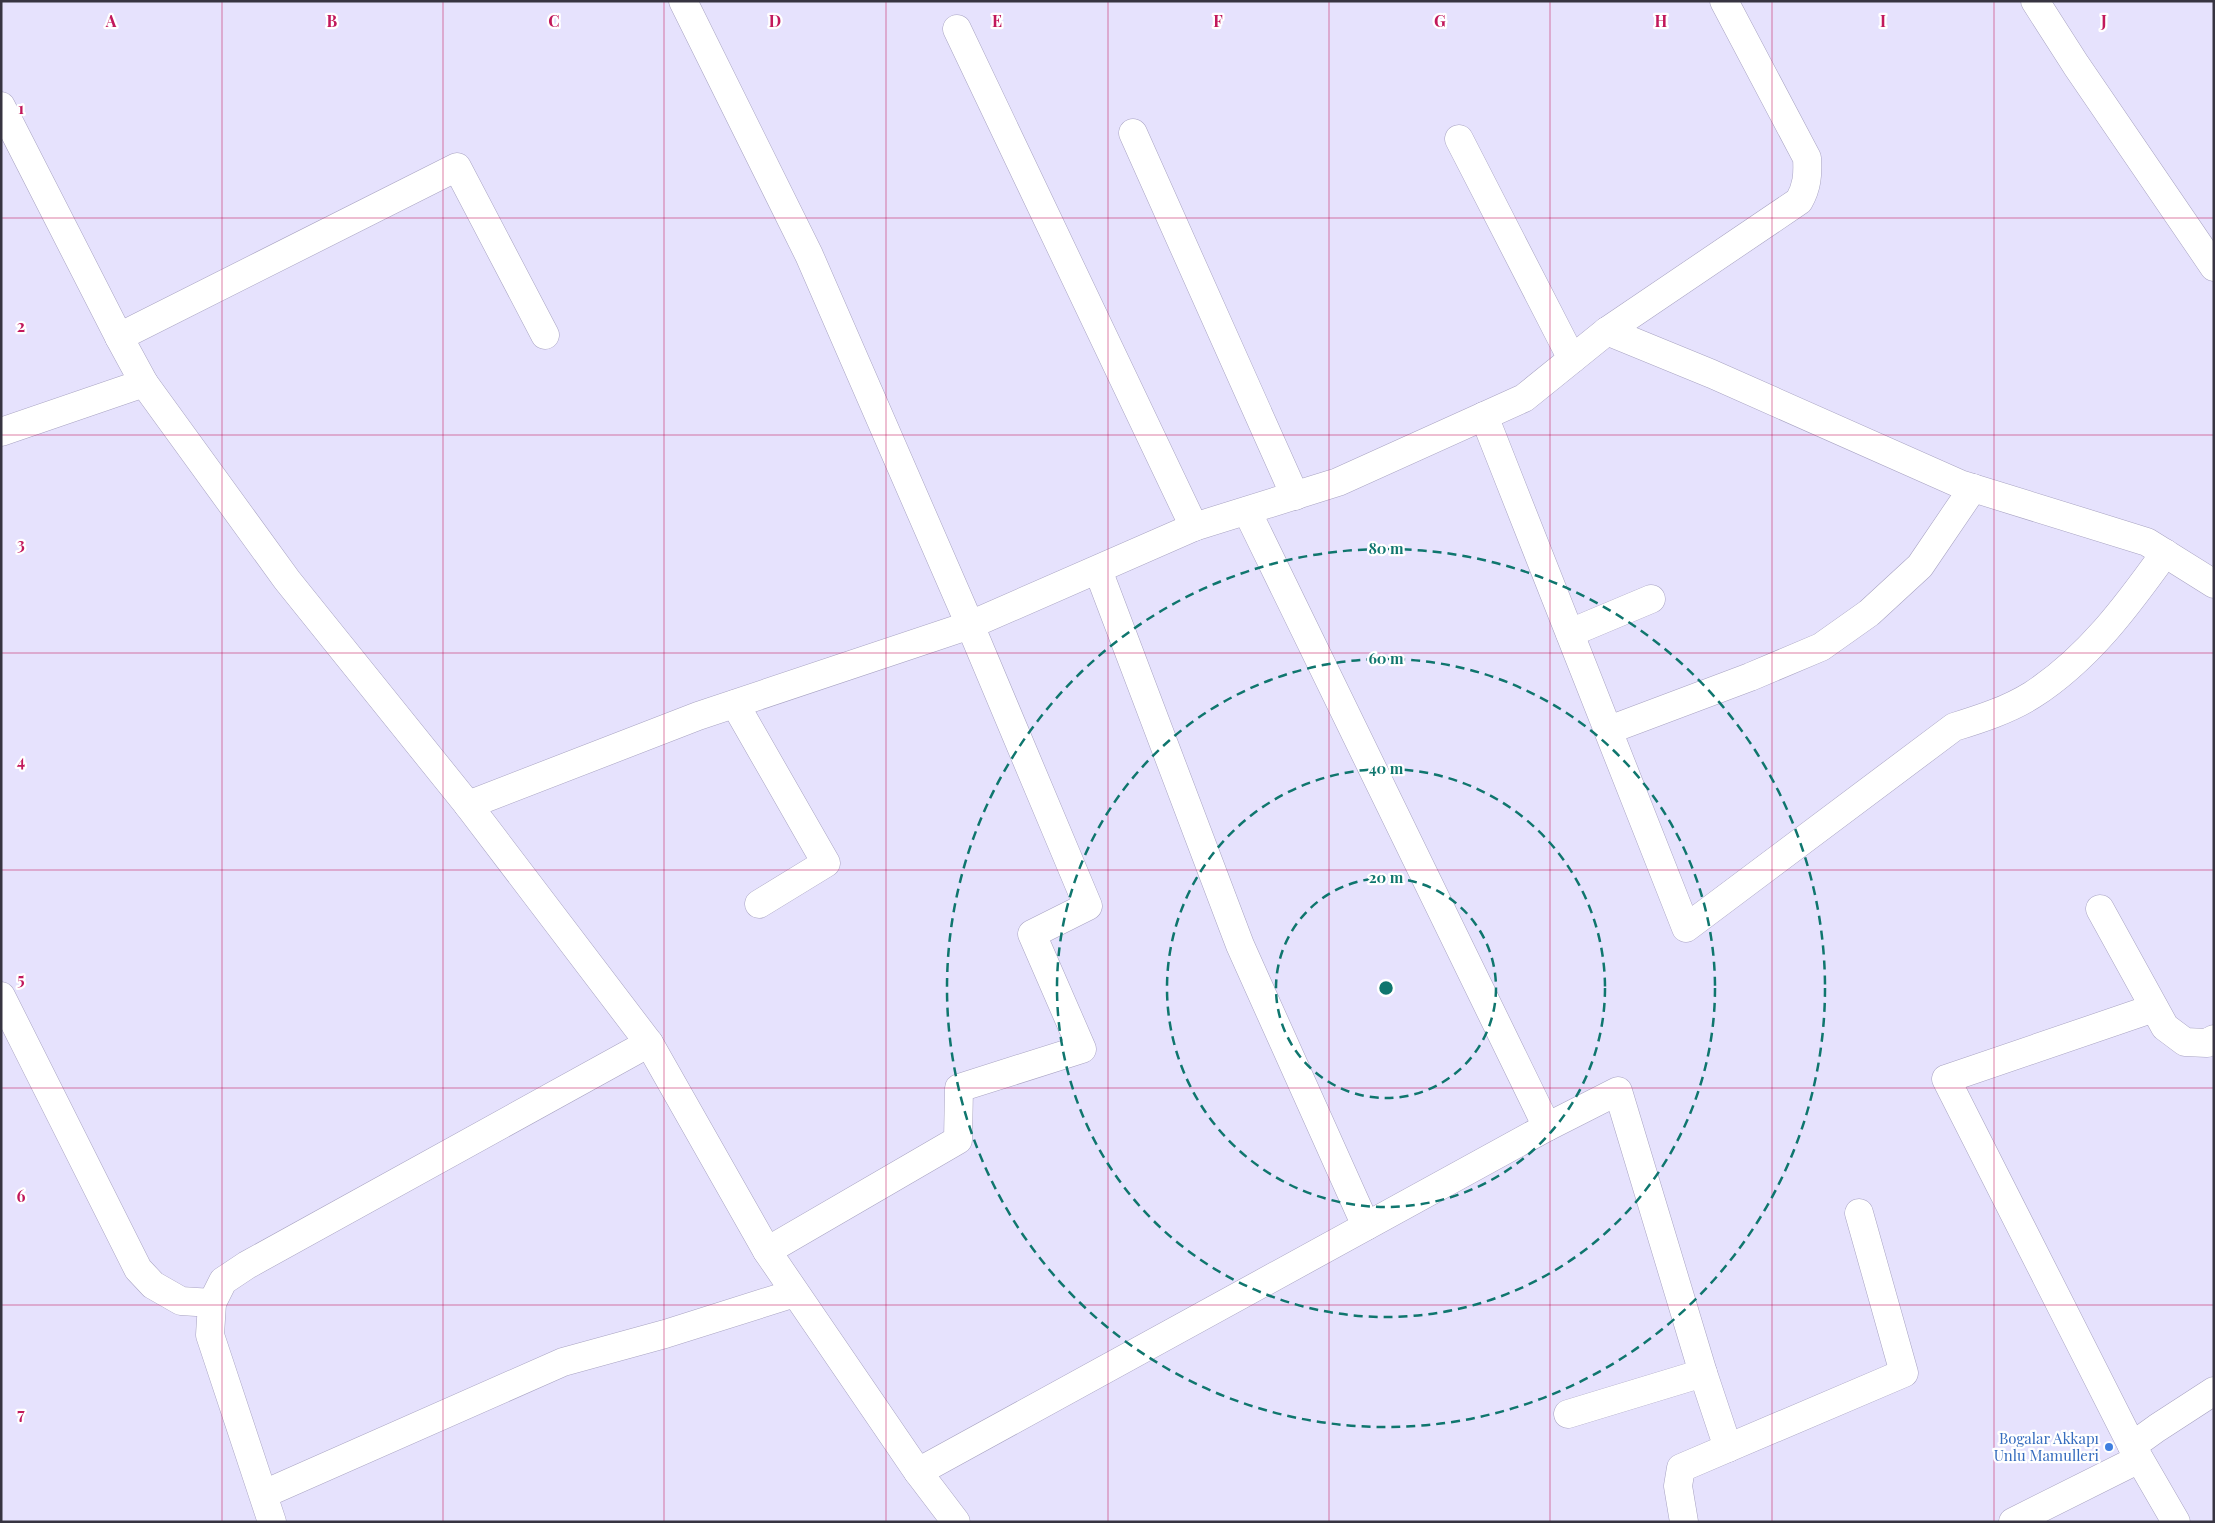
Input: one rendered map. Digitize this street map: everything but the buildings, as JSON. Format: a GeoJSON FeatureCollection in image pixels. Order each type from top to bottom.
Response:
{"type":"FeatureCollection","features":[{"type":"Feature","properties":{"kind":"street"},"geometry":{"type":"LineString","coordinates":[[683,1],[809,255],[970,625],[1088,906],[1032,934],[1082,1049],[959,1088],[958,1140],[767,1251]]}},
{"type":"Feature","properties":{"kind":"street"},"geometry":{"type":"LineString","coordinates":[[468,805],[735,704],[970,625],[1194,527],[1338,482],[1524,398],[1607,331],[1799,201],[1805,190],[1808,174],[1807,158],[1724,1]]}},
{"type":"Feature","properties":{"kind":"street"},"geometry":{"type":"LineString","coordinates":[[2035,1],[2076,65],[2214,267]]}},
{"type":"Feature","properties":{"kind":"street"},"geometry":{"type":"LineString","coordinates":[[957,29],[1194,527]]}},
{"type":"Feature","properties":{"kind":"street"},"geometry":{"type":"LineString","coordinates":[[1,106],[119,338],[144,383],[287,580],[468,805],[649,1043],[767,1251],[918,1472],[956,1522]]}},
{"type":"Feature","properties":{"kind":"street"},"geometry":{"type":"LineString","coordinates":[[1134,133],[1295,496]]}},
{"type":"Feature","properties":{"kind":"street"},"geometry":{"type":"LineString","coordinates":[[1459,139],[1572,359]]}},
{"type":"Feature","properties":{"kind":"street"},"geometry":{"type":"LineString","coordinates":[[119,338],[457,167],[545,336]]}},
{"type":"Feature","properties":{"kind":"street"},"geometry":{"type":"LineString","coordinates":[[1607,331],[1712,374],[1960,484],[2147,542],[2214,584]]}},
{"type":"Feature","properties":{"kind":"street"},"geometry":{"type":"LineString","coordinates":[[1,432],[144,383]]}},
{"type":"Feature","properties":{"kind":"street"},"geometry":{"type":"LineString","coordinates":[[1484,416],[1686,928],[1954,727],[1991,715],[2031,696],[2075,662],[2125,609],[2165,553]]}},
{"type":"Feature","properties":{"kind":"street"},"geometry":{"type":"LineString","coordinates":[[1609,730],[1750,677],[1821,647],[1870,613],[1920,566],[1973,488]]}},
{"type":"Feature","properties":{"kind":"street"},"geometry":{"type":"LineString","coordinates":[[1247,511],[1547,1128]]}},
{"type":"Feature","properties":{"kind":"street"},"geometry":{"type":"LineString","coordinates":[[1098,570],[1240,945],[1366,1226]]}},
{"type":"Feature","properties":{"kind":"street"},"geometry":{"type":"LineString","coordinates":[[1570,633],[1651,599]]}},
{"type":"Feature","properties":{"kind":"street"},"geometry":{"type":"LineString","coordinates":[[735,704],[826,863],[759,904]]}},
{"type":"Feature","properties":{"kind":"street"},"geometry":{"type":"LineString","coordinates":[[2100,910],[2165,1027],[2186,1042],[2211,1046]]}},
{"type":"Feature","properties":{"kind":"street"},"geometry":{"type":"LineString","coordinates":[[1,996],[138,1269],[153,1285],[181,1301],[212,1304]]}},
{"type":"Feature","properties":{"kind":"street"},"geometry":{"type":"LineString","coordinates":[[2154,1008],[1946,1079],[2135,1453],[2176,1522]]}},
{"type":"Feature","properties":{"kind":"street"},"geometry":{"type":"LineString","coordinates":[[272,1522],[210,1335],[212,1304],[223,1281],[247,1265],[649,1043]]}},
{"type":"Feature","properties":{"kind":"street"},"geometry":{"type":"LineString","coordinates":[[918,1472],[1366,1226],[1618,1091],[1703,1373],[1728,1448]]}},
{"type":"Feature","properties":{"kind":"street"},"geometry":{"type":"LineString","coordinates":[[1684,1522],[1678,1486],[1682,1468],[1904,1373],[1859,1213]]}},
{"type":"Feature","properties":{"kind":"street"},"geometry":{"type":"LineString","coordinates":[[264,1494],[563,1362],[665,1334],[795,1293]]}},
{"type":"Feature","properties":{"kind":"street"},"geometry":{"type":"LineString","coordinates":[[1568,1414],[1703,1373]]}},
{"type":"Feature","properties":{"kind":"street"},"geometry":{"type":"LineString","coordinates":[[2013,1522],[2135,1453],[2157,1428],[2214,1391]]}},
{"type":"Feature","properties":{"kind":"place","name":"Bogalar Akkapı Unlu Mamulleri"},"geometry":{"type":"Point","coordinates":[2109,1447]}}]}
